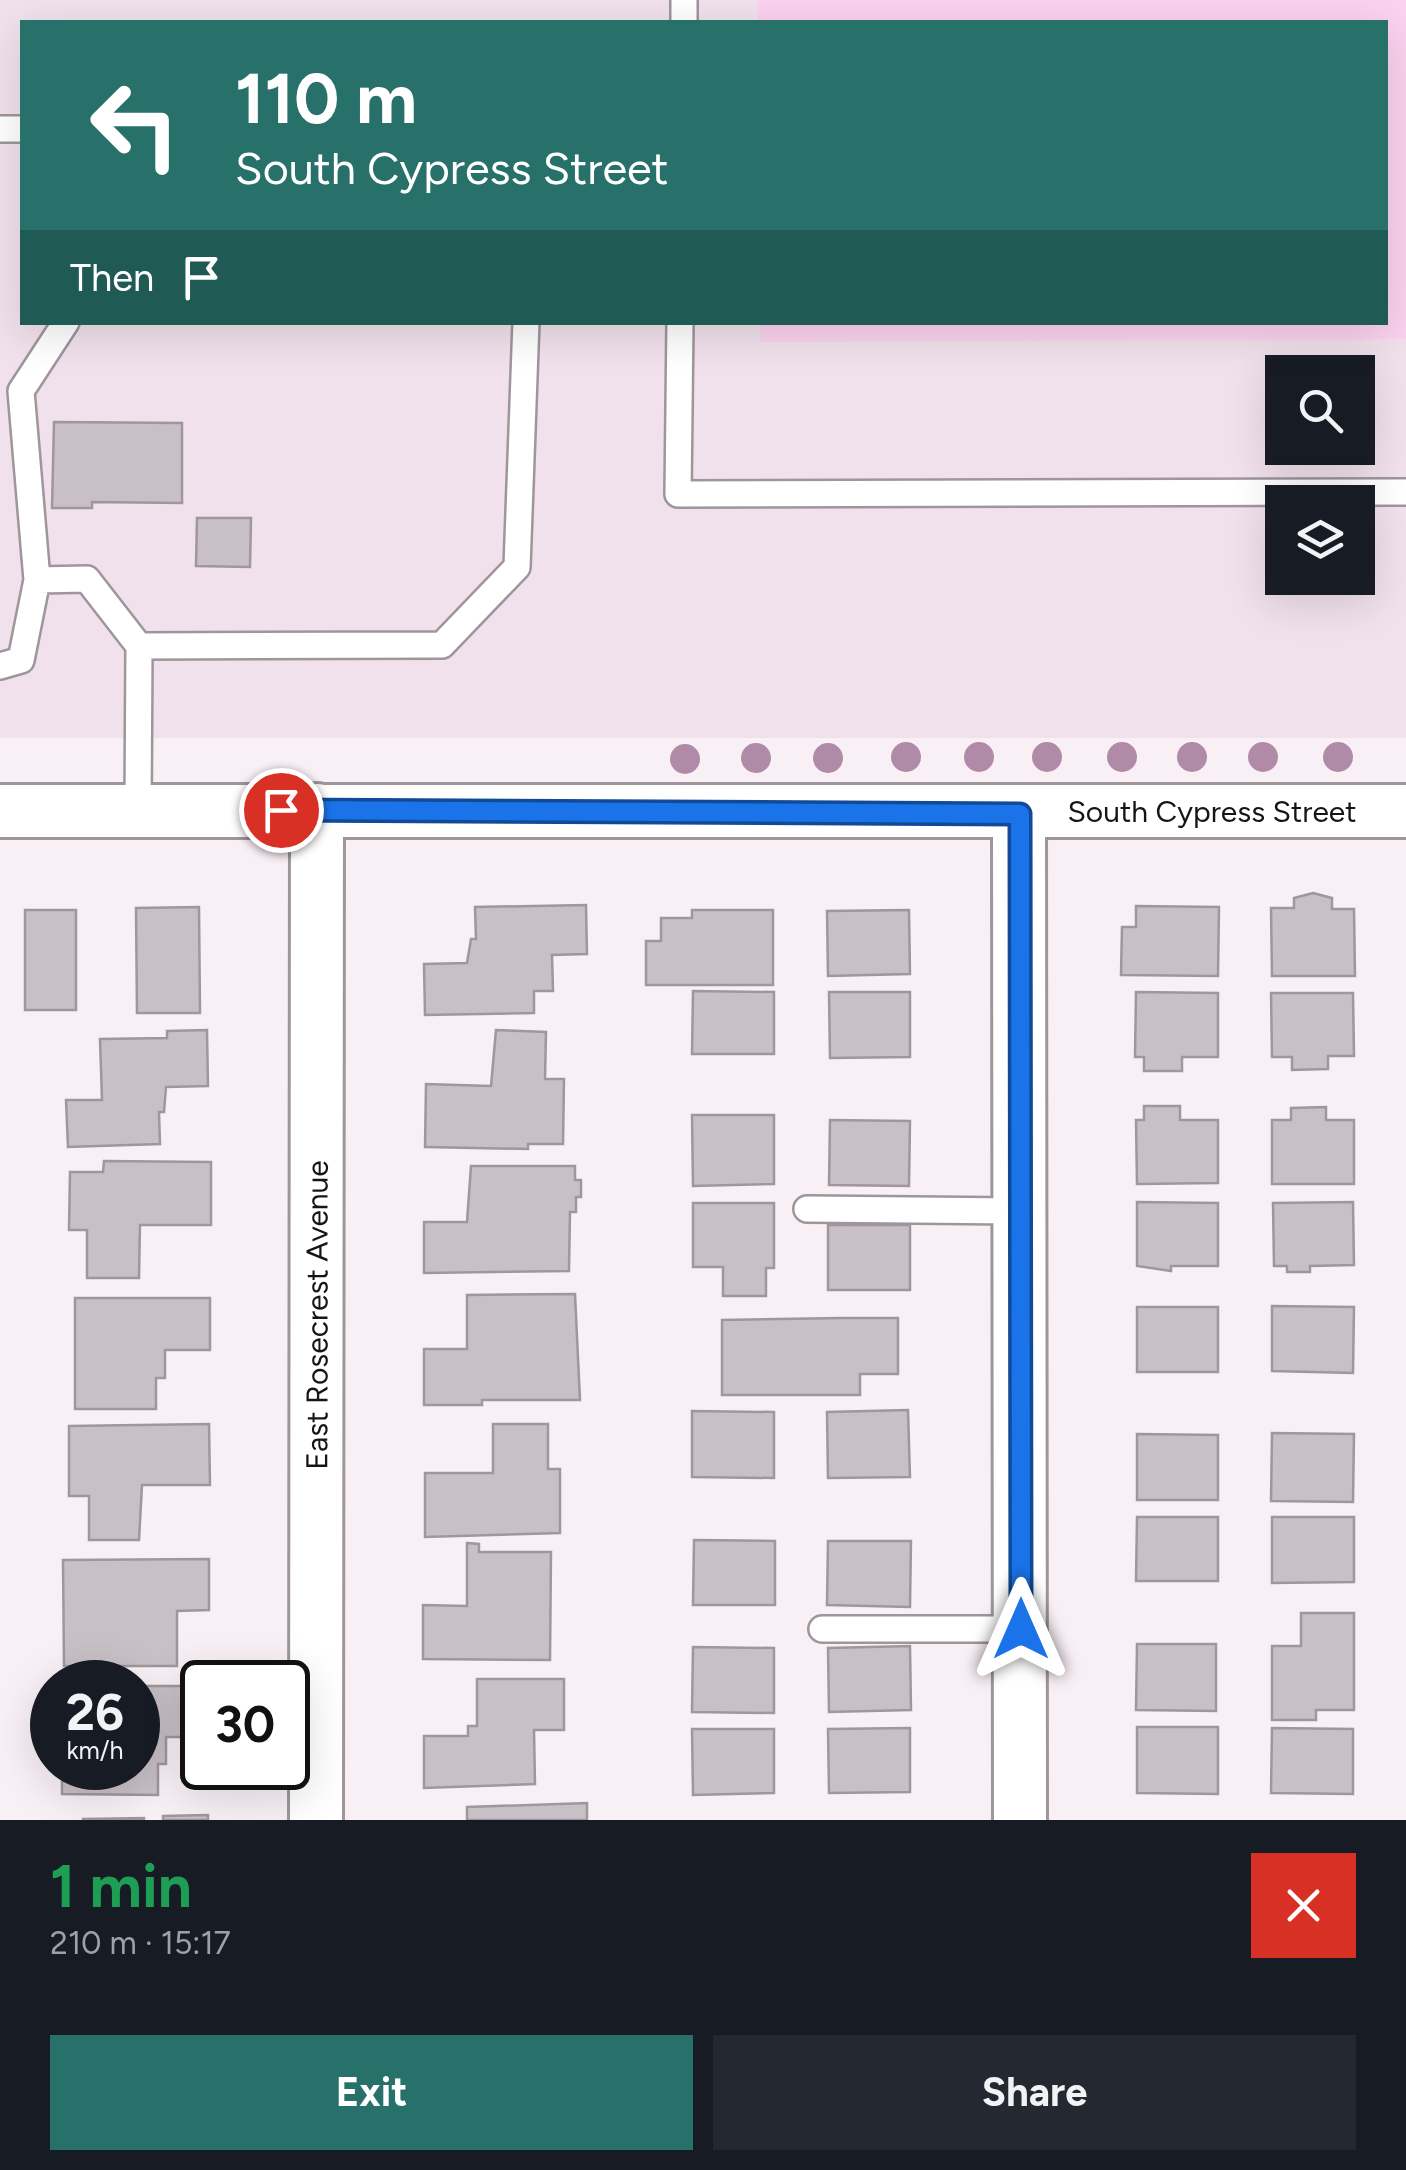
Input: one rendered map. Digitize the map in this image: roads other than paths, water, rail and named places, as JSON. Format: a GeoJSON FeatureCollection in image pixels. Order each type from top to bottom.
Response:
{"type":"FeatureCollection","features":[{"type":"Feature","properties":{"kind":"street","name":"East Rosecrest Avenue"},"geometry":{"type":"LineString","coordinates":[[316,1820],[317,810]]}},
{"type":"Feature","properties":{"kind":"street","name":"South Cypress Street"},"geometry":{"type":"LineString","coordinates":[[0,811],[1020,814],[1406,811]]}},
{"type":"Feature","properties":{"kind":"street"},"geometry":{"type":"LineString","coordinates":[[1020,814],[1020,1820]]}},
{"type":"Feature","properties":{"kind":"lane"},"geometry":{"type":"LineString","coordinates":[[0,666],[21,660],[37,580],[21,392],[64,325]]}},
{"type":"Feature","properties":{"kind":"lane"},"geometry":{"type":"LineString","coordinates":[[139,646],[442,644],[517,567],[526,325]]}},
{"type":"Feature","properties":{"kind":"lane"},"geometry":{"type":"LineString","coordinates":[[680,325],[678,494],[1406,492]]}},
{"type":"Feature","properties":{"kind":"lane"},"geometry":{"type":"LineString","coordinates":[[37,580],[87,579],[139,646],[138,810]]}},
{"type":"Feature","properties":{"kind":"lane"},"geometry":{"type":"LineString","coordinates":[[807,1209],[1020,1211]]}},
{"type":"Feature","properties":{"kind":"lane"},"geometry":{"type":"LineString","coordinates":[[822,1629],[1021,1629]]}}]}
